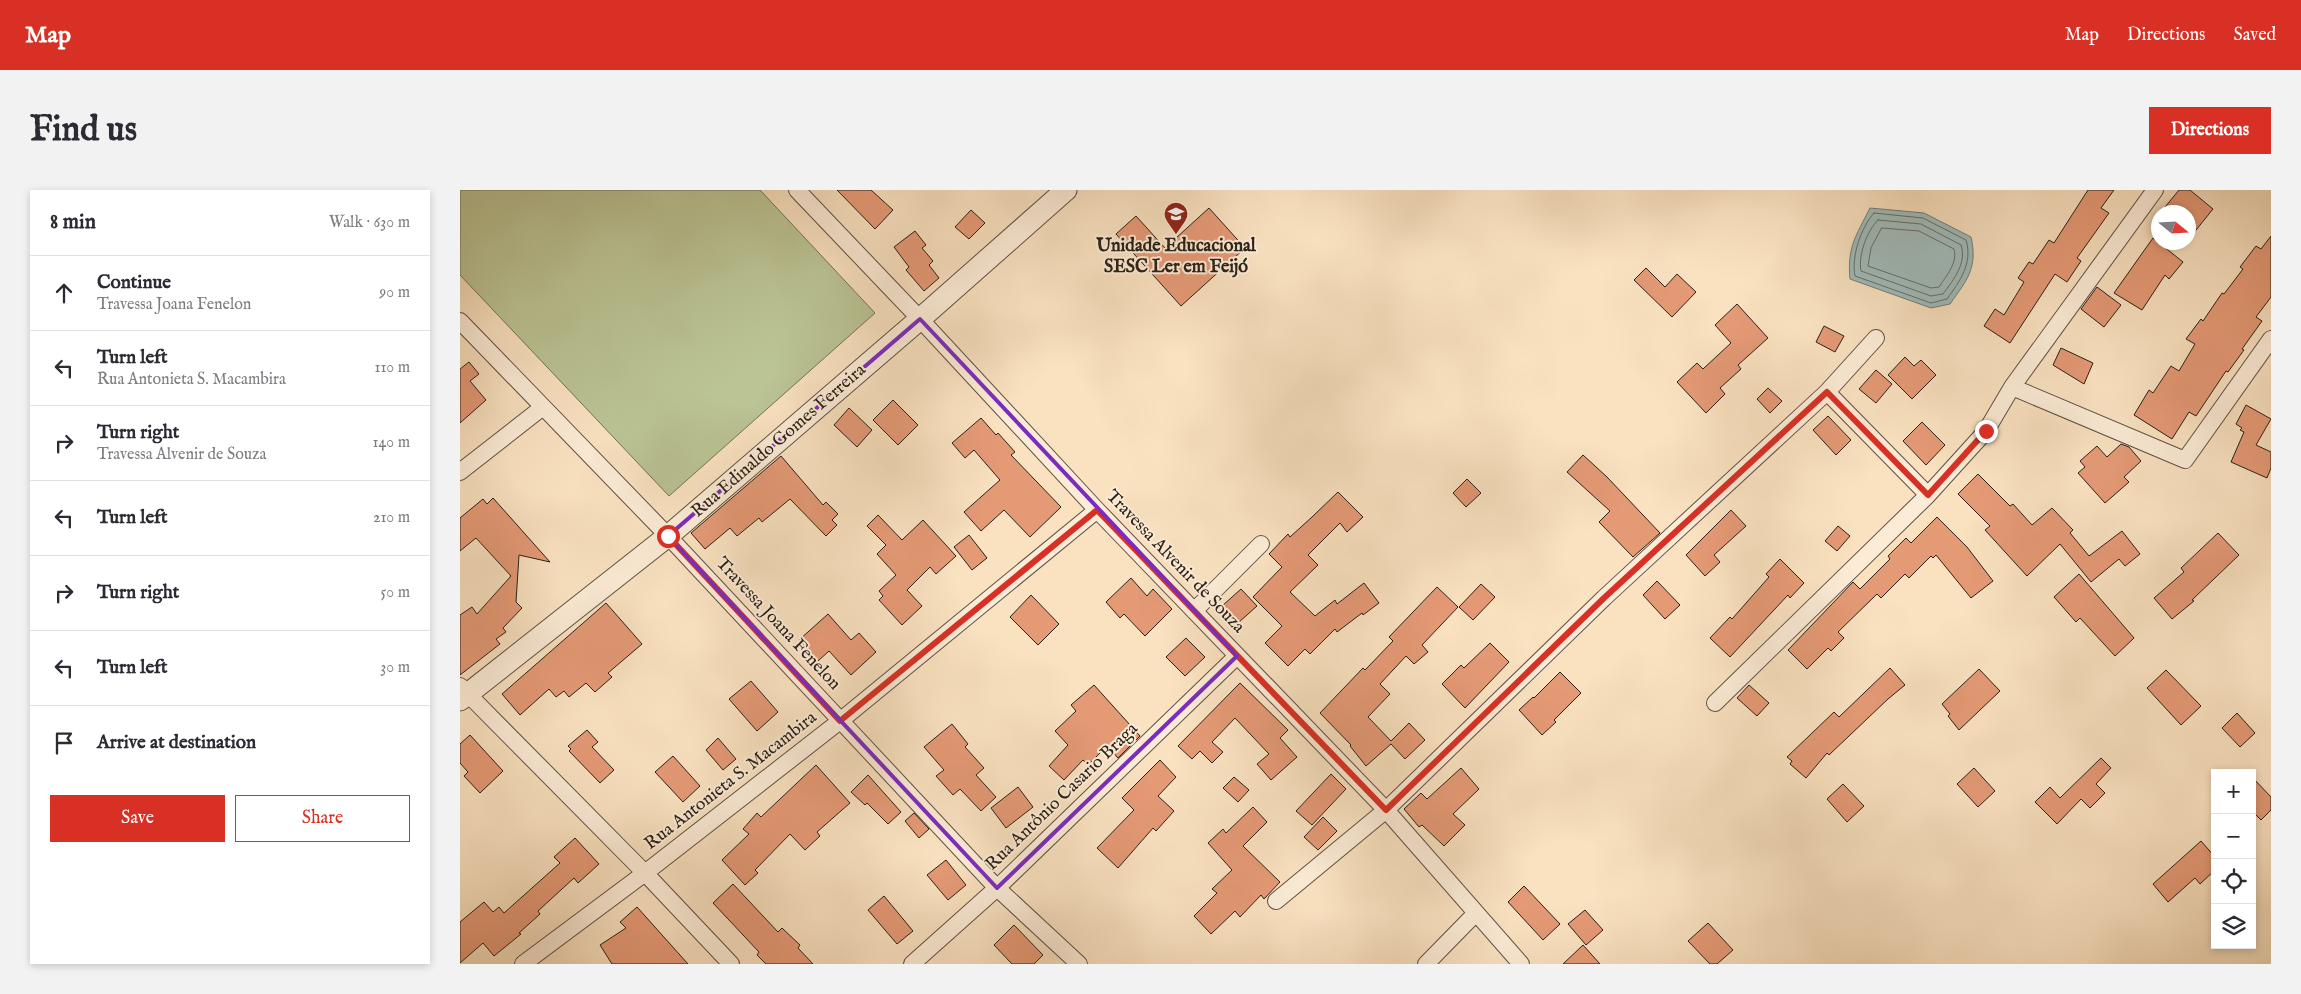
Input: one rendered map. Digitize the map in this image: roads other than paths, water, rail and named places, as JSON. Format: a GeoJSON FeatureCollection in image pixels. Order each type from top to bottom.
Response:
{"type":"FeatureCollection","features":[{"type":"Feature","properties":{"kind":"street","name":"Travessa Alvenir de Souza"},"geometry":{"type":"LineString","coordinates":[[796,190],[920,319],[1097,510],[1386,810],[1475,914],[1521,964]]}},
{"type":"Feature","properties":{"kind":"street","name":"Rua Edinaldo Gomes Ferreira"},"geometry":{"type":"LineString","coordinates":[[463,693],[668,536],[920,319],[1066,190]]}},
{"type":"Feature","properties":{"kind":"street"},"geometry":{"type":"LineString","coordinates":[[1715,703],[1928,495],[1986,431],[2012,387],[2155,190]]}},
{"type":"Feature","properties":{"kind":"street","name":"Travessa Joana Fenelon"},"geometry":{"type":"LineString","coordinates":[[460,321],[668,536],[997,888],[1073,959]]}},
{"type":"Feature","properties":{"kind":"street"},"geometry":{"type":"LineString","coordinates":[[1276,901],[1386,810],[1604,598],[1827,392],[1876,338]]}},
{"type":"Feature","properties":{"kind":"street"},"geometry":{"type":"LineString","coordinates":[[2012,387],[2184,460],[2271,339]]}},
{"type":"Feature","properties":{"kind":"street"},"geometry":{"type":"LineString","coordinates":[[1827,392],[1928,495]]}},
{"type":"Feature","properties":{"kind":"street"},"geometry":{"type":"LineString","coordinates":[[460,472],[543,408]]}},
{"type":"Feature","properties":{"kind":"street","name":"Rua Antonieta S. Macambira"},"geometry":{"type":"LineString","coordinates":[[524,964],[645,873],[840,721],[1097,510]]}},
{"type":"Feature","properties":{"kind":"street"},"geometry":{"type":"LineString","coordinates":[[1194,611],[1261,544]]}},
{"type":"Feature","properties":{"kind":"street","name":"Rua Antônio Casario Braga"},"geometry":{"type":"LineString","coordinates":[[912,964],[997,888],[1237,656]]}},
{"type":"Feature","properties":{"kind":"street"},"geometry":{"type":"LineString","coordinates":[[463,693],[645,873],[732,964]]}},
{"type":"Feature","properties":{"kind":"street"},"geometry":{"type":"LineString","coordinates":[[1426,964],[1475,914]]}},
{"type":"Feature","properties":{"kind":"water"},"geometry":{"type":"Polygon","coordinates":[[[1870,208],[1924,213],[1971,237],[1973,257],[1970,273],[1950,304],[1931,308],[1850,279],[1851,250],[1870,208]]]}},
{"type":"Feature","properties":{"kind":"place","name":"Unidade Educacional SESC Ler em Feijó"},"geometry":{"type":"Point","coordinates":[1176,235]}}]}
